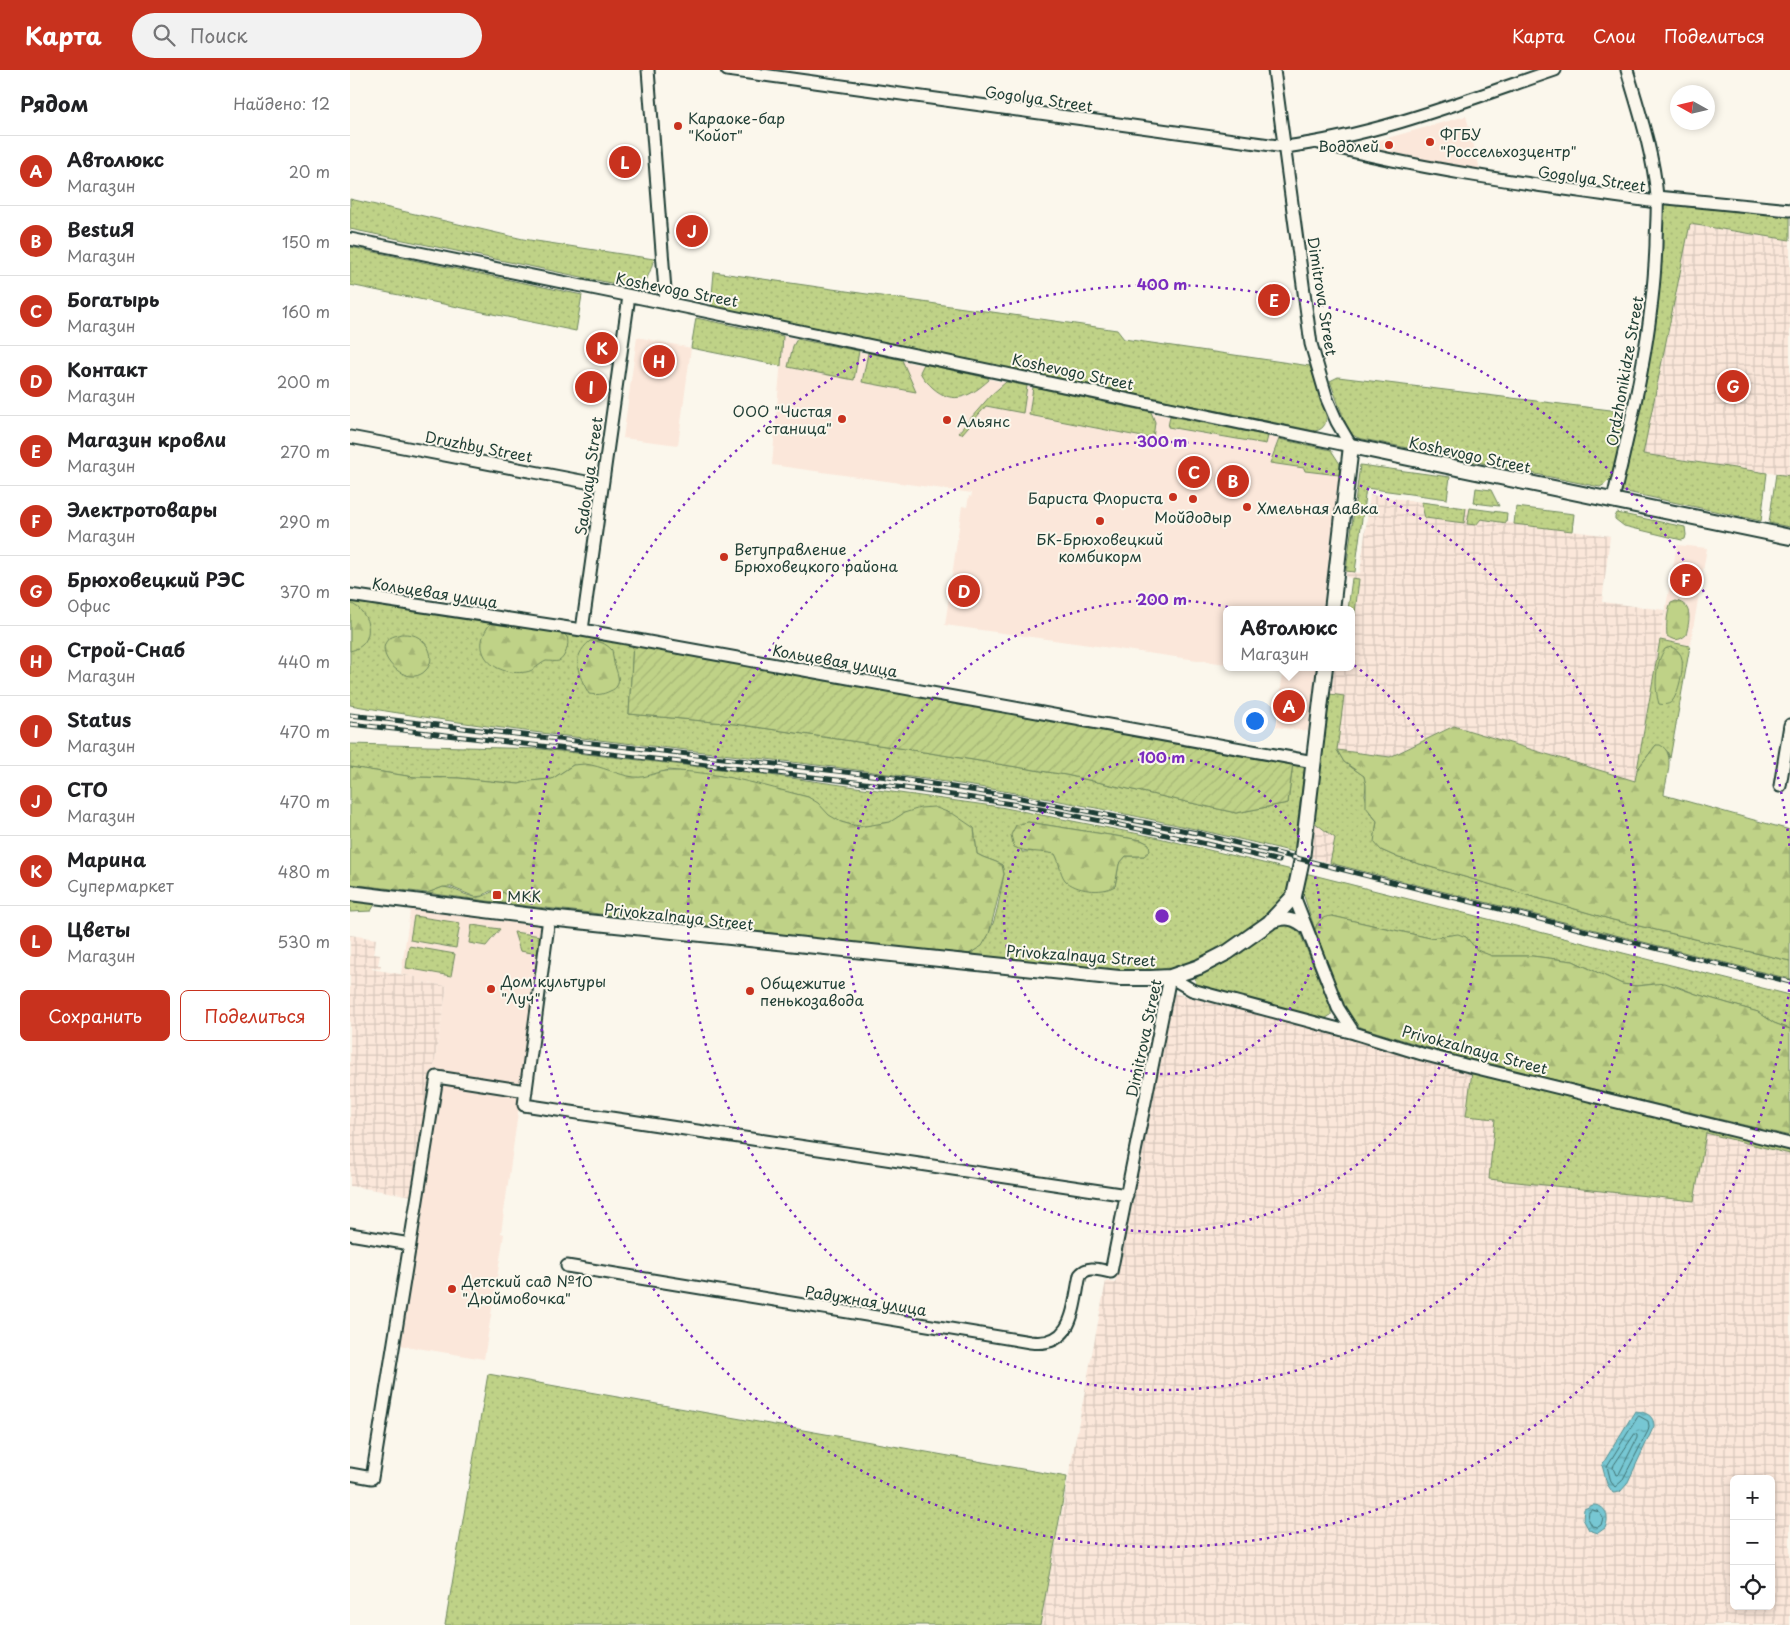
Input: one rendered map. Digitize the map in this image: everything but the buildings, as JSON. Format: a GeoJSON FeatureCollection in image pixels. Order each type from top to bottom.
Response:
{"type":"FeatureCollection","features":[{"type":"Feature","properties":{"kind":"main road","name":"Koshevogo Street"},"geometry":{"type":"LineString","coordinates":[[1352,446],[1790,537]]}},
{"type":"Feature","properties":{"kind":"main road"},"geometry":{"type":"LineString","coordinates":[[1332,606],[1352,446]]}},
{"type":"Feature","properties":{"kind":"main road"},"geometry":{"type":"LineString","coordinates":[[1294,896],[1302,859],[1325,671]]}},
{"type":"Feature","properties":{"kind":"main road","name":"Privokzalnaya Street"},"geometry":{"type":"LineString","coordinates":[[350,893],[549,918],[1119,978],[1170,977]]}},
{"type":"Feature","properties":{"kind":"main road","name":"Dimitrova Street"},"geometry":{"type":"LineString","coordinates":[[1170,977],[1211,961],[1228,952],[1269,923],[1294,896]]}},
{"type":"Feature","properties":{"kind":"street"},"geometry":{"type":"LineString","coordinates":[[648,70],[666,303]]}},
{"type":"Feature","properties":{"kind":"street","name":"Gogolya Street"},"geometry":{"type":"LineString","coordinates":[[727,70],[1285,147],[1317,143],[1427,114],[1555,70]]}},
{"type":"Feature","properties":{"kind":"street","name":"Dimitrova Street"},"geometry":{"type":"LineString","coordinates":[[1274,70],[1314,355],[1327,399],[1352,446]]}},
{"type":"Feature","properties":{"kind":"street","name":"Ordzhonikidze Street"},"geometry":{"type":"LineString","coordinates":[[1613,500],[1635,410],[1649,327],[1655,276],[1657,200],[1646,136],[1627,70]]}},
{"type":"Feature","properties":{"kind":"street","name":"Gogolya Street"},"geometry":{"type":"LineString","coordinates":[[1317,143],[1370,156],[1485,178],[1657,200],[1790,210]]}},
{"type":"Feature","properties":{"kind":"street","name":"Koshevogo Street"},"geometry":{"type":"LineString","coordinates":[[350,239],[1352,446]]}},
{"type":"Feature","properties":{"kind":"street","name":"Sadovaya Street"},"geometry":{"type":"LineString","coordinates":[[582,630],[629,296]]}},
{"type":"Feature","properties":{"kind":"street","name":"Druzhby Street"},"geometry":{"type":"LineString","coordinates":[[350,437],[602,485]]}},
{"type":"Feature","properties":{"kind":"street","name":"Кольцевая улица"},"geometry":{"type":"LineString","coordinates":[[350,594],[582,630],[1314,762]]}},
{"type":"Feature","properties":{"kind":"street"},"geometry":{"type":"LineString","coordinates":[[1780,786],[1788,751],[1790,725]]}},
{"type":"Feature","properties":{"kind":"street"},"geometry":{"type":"LineString","coordinates":[[1294,896],[1338,1008],[1354,1033]]}},
{"type":"Feature","properties":{"kind":"street"},"geometry":{"type":"LineString","coordinates":[[549,918],[524,1105],[1126,1195]]}},
{"type":"Feature","properties":{"kind":"street"},"geometry":{"type":"LineString","coordinates":[[1269,923],[1279,919],[1290,918],[1301,923],[1307,929]]}},
{"type":"Feature","properties":{"kind":"street","name":"Dimitrova Street"},"geometry":{"type":"LineString","coordinates":[[1111,1272],[1170,977]]}},
{"type":"Feature","properties":{"kind":"street","name":"Privokzalnaya Street"},"geometry":{"type":"LineString","coordinates":[[1170,977],[1192,990],[1354,1033],[1450,1061],[1790,1144]]}},
{"type":"Feature","properties":{"kind":"street"},"geometry":{"type":"LineString","coordinates":[[350,1474],[372,1478],[437,1077],[526,1091]]}},
{"type":"Feature","properties":{"kind":"street"},"geometry":{"type":"LineString","coordinates":[[350,1234],[410,1244]]}},
{"type":"Feature","properties":{"kind":"street","name":"Радужная улица"},"geometry":{"type":"LineString","coordinates":[[567,1266],[1038,1343],[1055,1340],[1066,1330],[1071,1319],[1080,1275],[1083,1271],[1090,1268],[1111,1272]]}},
{"type":"Feature","properties":{"kind":"shaded area"},"geometry":{"type":"Polygon","coordinates":[[[1466,116],[1481,173],[1377,155],[1373,142],[1466,116]]]}},
{"type":"Feature","properties":{"kind":"shaded area"},"geometry":{"type":"Polygon","coordinates":[[[1690,223],[1790,240],[1790,476],[1643,454],[1690,223]]]}},
{"type":"Feature","properties":{"kind":"shaded area"},"geometry":{"type":"Polygon","coordinates":[[[783,336],[1331,450],[1340,464],[1323,606],[1223,606],[1223,664],[945,625],[962,506],[967,507],[969,496],[971,497],[972,493],[772,465],[783,336]]]}},
{"type":"Feature","properties":{"kind":"shaded area"},"geometry":{"type":"Polygon","coordinates":[[[637,337],[691,348],[678,445],[623,438],[637,337]]]}},
{"type":"Feature","properties":{"kind":"shaded area"},"geometry":{"type":"Polygon","coordinates":[[[1370,495],[1482,510],[1481,519],[1610,536],[1602,602],[1665,610],[1635,781],[1454,726],[1390,757],[1323,748],[1333,671],[1355,671],[1355,614],[1359,580],[1346,577],[1346,571],[1360,573],[1370,495]]]}},
{"type":"Feature","properties":{"kind":"shaded area"},"geometry":{"type":"Polygon","coordinates":[[[1677,545],[1707,548],[1690,646],[1660,640],[1677,545]]]}},
{"type":"Feature","properties":{"kind":"shaded area"},"geometry":{"type":"Polygon","coordinates":[[[1276,671],[1316,671],[1308,731],[1276,727],[1283,672],[1276,671]]]}},
{"type":"Feature","properties":{"kind":"shaded area"},"geometry":{"type":"Polygon","coordinates":[[[1314,822],[1335,838],[1330,863],[1309,857],[1314,822]]]}},
{"type":"Feature","properties":{"kind":"shaded area"},"geometry":{"type":"Polygon","coordinates":[[[411,905],[545,922],[501,1233],[504,1234],[484,1359],[399,1345],[419,1220],[413,1196],[447,986],[415,981],[416,977],[401,974],[411,905]]]}},
{"type":"Feature","properties":{"kind":"shaded area"},"geometry":{"type":"Polygon","coordinates":[[[350,935],[376,939],[374,954],[380,955],[378,965],[381,965],[380,969],[372,969],[416,977],[416,981],[447,986],[413,1196],[350,1186],[350,935]]]}},
{"type":"Feature","properties":{"kind":"shaded area"},"geometry":{"type":"Polygon","coordinates":[[[1173,993],[1790,1154],[1790,1625],[1040,1625],[1106,1281],[1115,1283],[1173,993]]]}},
{"type":"Feature","properties":{"kind":"green space"},"geometry":{"type":"Polygon","coordinates":[[[350,199],[523,239],[654,259],[647,278],[641,284],[630,287],[350,229],[350,199]]]}},
{"type":"Feature","properties":{"kind":"green space"},"geometry":{"type":"Polygon","coordinates":[[[1665,203],[1790,214],[1790,240],[1690,224],[1643,454],[1767,473],[1761,521],[1622,491],[1621,485],[1661,207],[1665,203]]]}},
{"type":"Feature","properties":{"kind":"green space"},"geometry":{"type":"Polygon","coordinates":[[[350,247],[582,295],[576,331],[350,285],[350,247]]]}},
{"type":"Feature","properties":{"kind":"green space"},"geometry":{"type":"Polygon","coordinates":[[[714,272],[1117,330],[1124,339],[1310,366],[1326,413],[1326,422],[1321,429],[1315,431],[711,307],[714,272]]]}},
{"type":"Feature","properties":{"kind":"green space"},"geometry":{"type":"Polygon","coordinates":[[[696,318],[783,336],[781,366],[691,348],[696,318]]]}},
{"type":"Feature","properties":{"kind":"green space"},"geometry":{"type":"Polygon","coordinates":[[[797,339],[859,351],[854,380],[788,367],[793,346],[797,339]]]}},
{"type":"Feature","properties":{"kind":"green space"},"geometry":{"type":"Polygon","coordinates":[[[868,353],[902,360],[916,392],[862,382],[868,353]]]}},
{"type":"Feature","properties":{"kind":"green space"},"geometry":{"type":"Polygon","coordinates":[[[924,364],[988,378],[989,380],[976,391],[962,397],[948,397],[933,388],[924,379],[920,372],[924,364]]]}},
{"type":"Feature","properties":{"kind":"green space"},"geometry":{"type":"Polygon","coordinates":[[[1338,377],[1627,412],[1612,477],[1600,487],[1358,438],[1348,430],[1330,381],[1338,377]]]}},
{"type":"Feature","properties":{"kind":"green space"},"geometry":{"type":"Polygon","coordinates":[[[1006,382],[1027,386],[1023,413],[986,406],[962,434],[958,433],[991,395],[1006,382]]]}},
{"type":"Feature","properties":{"kind":"green space"},"geometry":{"type":"Polygon","coordinates":[[[1033,387],[1151,412],[1155,422],[1153,439],[1029,415],[1033,387]]]}},
{"type":"Feature","properties":{"kind":"green space"},"geometry":{"type":"Polygon","coordinates":[[[1170,416],[1268,436],[1266,444],[1168,427],[1170,416]]]}},
{"type":"Feature","properties":{"kind":"green space"},"geometry":{"type":"Polygon","coordinates":[[[1279,439],[1331,450],[1340,464],[1339,475],[1305,471],[1304,468],[1270,463],[1279,439]]]}},
{"type":"Feature","properties":{"kind":"green space"},"geometry":{"type":"Polygon","coordinates":[[[1360,465],[1450,477],[1447,499],[1366,488],[1355,572],[1346,571],[1360,465]]]}},
{"type":"Feature","properties":{"kind":"green space"},"geometry":{"type":"Polygon","coordinates":[[[1776,474],[1790,476],[1790,527],[1769,523],[1776,474]]]}},
{"type":"Feature","properties":{"kind":"green space"},"geometry":{"type":"Polygon","coordinates":[[[1476,488],[1491,490],[1499,506],[1474,503],[1476,488]]]}},
{"type":"Feature","properties":{"kind":"green space"},"geometry":{"type":"Polygon","coordinates":[[[1421,502],[1466,508],[1464,523],[1425,518],[1421,502]]]}},
{"type":"Feature","properties":{"kind":"green space"},"geometry":{"type":"Polygon","coordinates":[[[1516,507],[1574,514],[1572,531],[1514,524],[1516,507]]]}},
{"type":"Feature","properties":{"kind":"green space"},"geometry":{"type":"Polygon","coordinates":[[[1470,508],[1507,513],[1506,523],[1481,519],[1476,525],[1467,524],[1470,508]]]}},
{"type":"Feature","properties":{"kind":"green space"},"geometry":{"type":"Polygon","coordinates":[[[1617,513],[1685,527],[1685,539],[1682,540],[1624,526],[1615,519],[1617,513]]]}},
{"type":"Feature","properties":{"kind":"green space"},"geometry":{"type":"Polygon","coordinates":[[[1352,578],[1359,579],[1355,613],[1355,606],[1348,606],[1352,578]]]}},
{"type":"Feature","properties":{"kind":"green space"},"geometry":{"type":"Polygon","coordinates":[[[350,599],[633,643],[629,714],[735,724],[1066,775],[1236,813],[1288,803],[1293,762],[1305,764],[1294,852],[1197,829],[1051,799],[952,783],[834,767],[557,735],[350,705],[350,599]]]}},
{"type":"Feature","properties":{"kind":"green space"},"geometry":{"type":"Polygon","coordinates":[[[1676,601],[1686,606],[1689,615],[1686,635],[1676,640],[1667,636],[1667,628],[1671,603],[1676,601]]]}},
{"type":"Feature","properties":{"kind":"green space"},"geometry":{"type":"Polygon","coordinates":[[[350,603],[363,613],[367,621],[368,636],[359,648],[350,651],[350,603]]]}},
{"type":"Feature","properties":{"kind":"green space"},"geometry":{"type":"Polygon","coordinates":[[[493,621],[561,631],[568,640],[565,654],[559,661],[546,661],[526,672],[503,670],[493,665],[483,651],[482,641],[485,631],[493,621]]]}},
{"type":"Feature","properties":{"kind":"green space"},"geometry":{"type":"Polygon","coordinates":[[[401,634],[418,637],[426,645],[431,655],[429,666],[417,676],[409,676],[400,672],[387,659],[384,651],[385,644],[390,638],[401,634]]]}},
{"type":"Feature","properties":{"kind":"green space"},"geometry":{"type":"Polygon","coordinates":[[[1660,640],[1690,646],[1670,758],[1667,751],[1656,745],[1637,770],[1660,640]]]}},
{"type":"Feature","properties":{"kind":"green space"},"geometry":{"type":"Polygon","coordinates":[[[590,641],[602,643],[612,650],[618,675],[618,683],[614,689],[597,695],[589,694],[579,673],[578,666],[580,654],[590,641]]]}},
{"type":"Feature","properties":{"kind":"green space"},"geometry":{"type":"Polygon","coordinates":[[[633,643],[1293,762],[1288,803],[1236,813],[1066,775],[735,724],[629,714],[633,643]]]}},
{"type":"Feature","properties":{"kind":"green space"},"geometry":{"type":"Polygon","coordinates":[[[1671,647],[1682,658],[1681,677],[1672,702],[1659,704],[1656,690],[1657,668],[1665,649],[1671,647]]]}},
{"type":"Feature","properties":{"kind":"green space"},"geometry":{"type":"Polygon","coordinates":[[[1330,694],[1344,696],[1337,750],[1344,762],[1364,776],[1366,785],[1365,795],[1370,813],[1377,821],[1375,835],[1381,850],[1399,858],[1613,920],[1790,961],[1790,979],[1330,863],[1335,838],[1314,822],[1330,694]]]}},
{"type":"Feature","properties":{"kind":"green space"},"geometry":{"type":"Polygon","coordinates":[[[1454,726],[1635,781],[1637,770],[1656,745],[1660,745],[1668,754],[1669,760],[1664,795],[1790,830],[1790,961],[1613,920],[1399,858],[1381,850],[1374,842],[1377,821],[1366,807],[1364,776],[1344,762],[1337,750],[1390,757],[1454,726]]]}},
{"type":"Feature","properties":{"kind":"green space"},"geometry":{"type":"Polygon","coordinates":[[[350,744],[541,749],[755,773],[1000,807],[1155,837],[1292,870],[1287,890],[1279,901],[1252,927],[1198,961],[1169,971],[1129,972],[967,955],[977,949],[990,931],[997,909],[1004,874],[1002,865],[977,854],[974,828],[904,813],[891,822],[876,826],[859,826],[834,819],[808,797],[720,776],[669,770],[646,777],[635,778],[573,765],[552,779],[519,784],[459,778],[414,777],[350,767],[350,744]],[[1028,822],[1016,826],[1022,852],[1044,851],[1055,854],[1059,860],[1060,868],[1115,886],[1119,864],[1126,856],[1144,856],[1149,844],[1141,840],[1028,822]]]}},
{"type":"Feature","properties":{"kind":"green space"},"geometry":{"type":"Polygon","coordinates":[[[585,764],[634,777],[671,771],[706,774],[740,780],[808,797],[818,803],[829,815],[841,822],[859,827],[890,822],[904,813],[920,808],[934,807],[955,815],[974,828],[977,854],[1002,865],[1004,874],[989,934],[982,946],[967,955],[510,904],[506,894],[503,892],[490,891],[482,896],[475,897],[451,887],[443,887],[427,893],[350,884],[350,767],[414,777],[459,778],[519,784],[552,779],[573,765],[585,764]]]}},
{"type":"Feature","properties":{"kind":"green space"},"geometry":{"type":"Polygon","coordinates":[[[1028,822],[1141,840],[1149,844],[1150,851],[1144,856],[1126,856],[1119,864],[1115,886],[1096,891],[1082,889],[1069,884],[1065,880],[1055,854],[1014,847],[1011,835],[1016,825],[1028,822]]]}},
{"type":"Feature","properties":{"kind":"green space"},"geometry":{"type":"Polygon","coordinates":[[[1305,873],[1790,995],[1790,1029],[1774,1023],[1758,1012],[1696,994],[1676,986],[1622,984],[1573,961],[1532,956],[1492,956],[1477,951],[1466,937],[1448,935],[1430,938],[1332,916],[1317,924],[1315,930],[1302,890],[1305,873]]]}},
{"type":"Feature","properties":{"kind":"green space"},"geometry":{"type":"Polygon","coordinates":[[[443,887],[469,896],[478,897],[494,891],[501,891],[506,894],[510,904],[427,893],[443,887]]]}},
{"type":"Feature","properties":{"kind":"green space"},"geometry":{"type":"Polygon","coordinates":[[[350,898],[377,901],[371,911],[350,912],[350,898]]]}},
{"type":"Feature","properties":{"kind":"green space"},"geometry":{"type":"Polygon","coordinates":[[[414,916],[460,923],[456,948],[410,940],[414,916]]]}},
{"type":"Feature","properties":{"kind":"green space"},"geometry":{"type":"Polygon","coordinates":[[[1332,916],[1430,938],[1458,934],[1466,937],[1477,950],[1492,956],[1532,956],[1573,961],[1622,984],[1637,986],[1665,983],[1758,1012],[1774,1023],[1790,1029],[1790,1136],[1459,1057],[1363,1028],[1355,1024],[1345,1010],[1315,930],[1321,920],[1332,916]]]}},
{"type":"Feature","properties":{"kind":"green space"},"geometry":{"type":"Polygon","coordinates":[[[1282,924],[1290,926],[1300,933],[1331,1008],[1331,1015],[1323,1020],[1196,986],[1195,978],[1199,974],[1282,924]]]}},
{"type":"Feature","properties":{"kind":"green space"},"geometry":{"type":"Polygon","coordinates":[[[472,925],[500,929],[486,946],[469,943],[472,925]]]}},
{"type":"Feature","properties":{"kind":"green space"},"geometry":{"type":"Polygon","coordinates":[[[514,932],[541,936],[538,954],[520,951],[514,932]]]}},
{"type":"Feature","properties":{"kind":"green space"},"geometry":{"type":"Polygon","coordinates":[[[409,946],[455,954],[451,976],[406,968],[409,946]]]}},
{"type":"Feature","properties":{"kind":"green space"},"geometry":{"type":"Polygon","coordinates":[[[1472,1072],[1790,1149],[1790,1154],[1706,1133],[1694,1201],[1489,1179],[1495,1119],[1466,1116],[1472,1072]]]}},
{"type":"Feature","properties":{"kind":"green space"},"geometry":{"type":"Polygon","coordinates":[[[488,1374],[1067,1477],[1040,1625],[445,1625],[488,1374]]]}},
{"type":"Feature","properties":{"kind":"water"},"geometry":{"type":"Polygon","coordinates":[[[1635,1411],[1642,1412],[1651,1417],[1654,1426],[1627,1484],[1620,1492],[1613,1493],[1607,1484],[1602,1465],[1635,1411]]]}},
{"type":"Feature","properties":{"kind":"water"},"geometry":{"type":"Polygon","coordinates":[[[1593,1505],[1604,1509],[1607,1516],[1605,1528],[1598,1533],[1589,1530],[1583,1519],[1584,1509],[1593,1505]]]}},
{"type":"Feature","properties":{"kind":"railway"},"geometry":{"type":"LineString","coordinates":[[350,715],[888,777],[1016,797],[1197,833],[1790,982]]}},
{"type":"Feature","properties":{"kind":"railway"},"geometry":{"type":"LineString","coordinates":[[350,724],[954,795],[1084,818],[1279,861]]}},
{"type":"Feature","properties":{"kind":"place","name":"Караоке-бар \"Койот\""},"geometry":{"type":"Point","coordinates":[678,126]}},
{"type":"Feature","properties":{"kind":"place","name":"ФГБУ \"Россельхозцентр\""},"geometry":{"type":"Point","coordinates":[1430,142]}},
{"type":"Feature","properties":{"kind":"place","name":"Водолей"},"geometry":{"type":"Point","coordinates":[1389,145]}},
{"type":"Feature","properties":{"kind":"place","name":"Цветы"},"geometry":{"type":"Point","coordinates":[625,162]}},
{"type":"Feature","properties":{"kind":"place","name":"СТО"},"geometry":{"type":"Point","coordinates":[692,231]}},
{"type":"Feature","properties":{"kind":"place","name":"Магазин кровли"},"geometry":{"type":"Point","coordinates":[1274,300]}},
{"type":"Feature","properties":{"kind":"place","name":"Марина"},"geometry":{"type":"Point","coordinates":[602,348]}},
{"type":"Feature","properties":{"kind":"place","name":"Строй-Снаб"},"geometry":{"type":"Point","coordinates":[659,361]}},
{"type":"Feature","properties":{"kind":"place","name":"Брюховецкий РЭС"},"geometry":{"type":"Point","coordinates":[1733,386]}},
{"type":"Feature","properties":{"kind":"place","name":"Status"},"geometry":{"type":"Point","coordinates":[591,387]}},
{"type":"Feature","properties":{"kind":"place","name":"ООО \"Чистая станица\""},"geometry":{"type":"Point","coordinates":[842,419]}},
{"type":"Feature","properties":{"kind":"place","name":"Альянс"},"geometry":{"type":"Point","coordinates":[947,420]}},
{"type":"Feature","properties":{"kind":"place","name":"Богатырь"},"geometry":{"type":"Point","coordinates":[1194,472]}},
{"type":"Feature","properties":{"kind":"place","name":"BestиЯ"},"geometry":{"type":"Point","coordinates":[1233,481]}},
{"type":"Feature","properties":{"kind":"place","name":"Бариста Флориста"},"geometry":{"type":"Point","coordinates":[1173,497]}},
{"type":"Feature","properties":{"kind":"place","name":"Мойдодыр"},"geometry":{"type":"Point","coordinates":[1193,499]}},
{"type":"Feature","properties":{"kind":"place","name":"Хмельная лавка"},"geometry":{"type":"Point","coordinates":[1247,507]}},
{"type":"Feature","properties":{"kind":"place","name":"БК-Брюховецкий комбикорм"},"geometry":{"type":"Point","coordinates":[1100,521]}},
{"type":"Feature","properties":{"kind":"place","name":"Ветуправление Брюховецкого района"},"geometry":{"type":"Point","coordinates":[724,557]}},
{"type":"Feature","properties":{"kind":"place","name":"Электротовары"},"geometry":{"type":"Point","coordinates":[1686,580]}},
{"type":"Feature","properties":{"kind":"place","name":"Контакт"},"geometry":{"type":"Point","coordinates":[964,591]}},
{"type":"Feature","properties":{"kind":"place","name":"Автолюкс"},"geometry":{"type":"Point","coordinates":[1289,706]}},
{"type":"Feature","properties":{"kind":"place","name":"МКК"},"geometry":{"type":"Point","coordinates":[497,895]}},
{"type":"Feature","properties":{"kind":"place","name":"Дом культуры \"Луч\""},"geometry":{"type":"Point","coordinates":[491,989]}},
{"type":"Feature","properties":{"kind":"place","name":"Общежитие пенькозавода"},"geometry":{"type":"Point","coordinates":[750,991]}},
{"type":"Feature","properties":{"kind":"place","name":"Детский сад №10 \"Дюймовочка\""},"geometry":{"type":"Point","coordinates":[452,1289]}}]}
